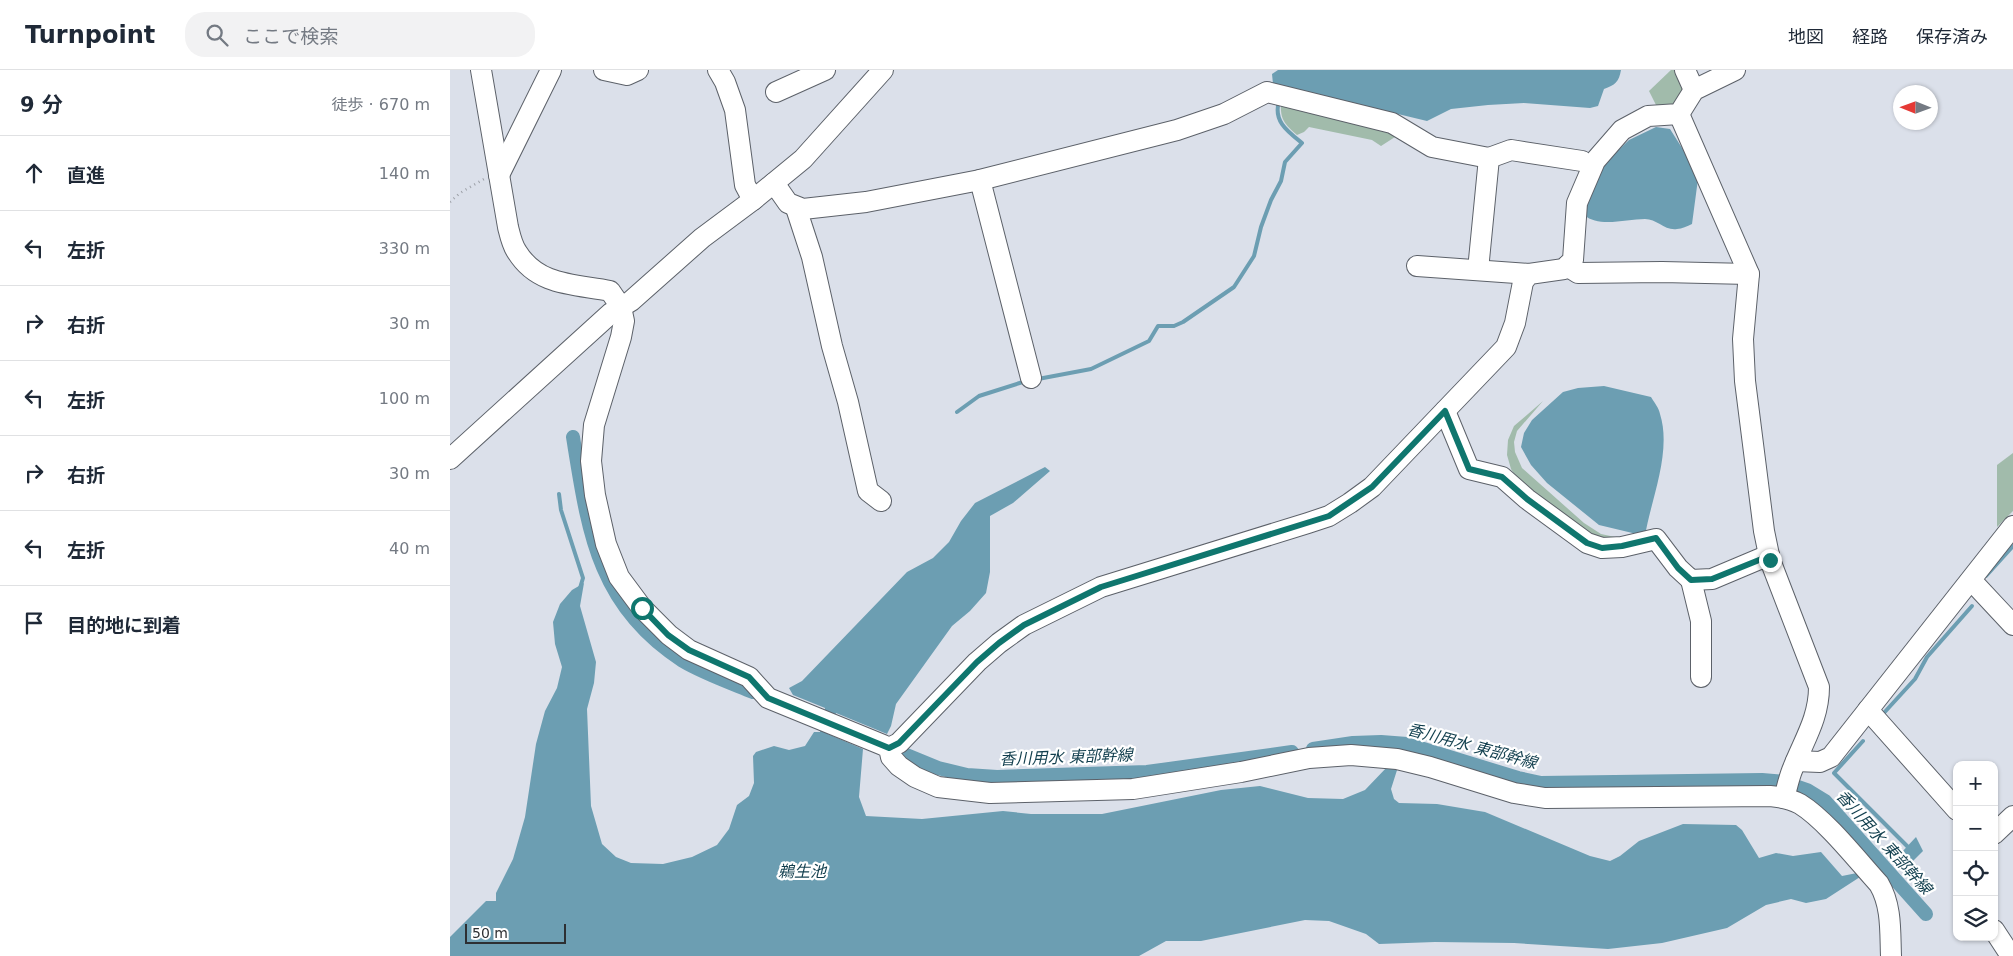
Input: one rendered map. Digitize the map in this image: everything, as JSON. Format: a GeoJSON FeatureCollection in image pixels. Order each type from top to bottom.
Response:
{"type":"FeatureCollection","features":[{"type":"Feature","properties":{"kind":"street"},"geometry":{"type":"LineString","coordinates":[[481,70],[508,227],[516,251],[532,271],[555,282],[610,291],[621,307],[624,321],[621,337],[594,425],[591,461],[595,495],[606,544],[619,577],[642,608],[668,635],[689,650],[749,677],[768,698],[886,747],[899,743],[977,662],[1024,625],[1101,587],[1329,516],[1372,487],[1506,347],[1515,323],[1523,282],[1530,274]]}},
{"type":"Feature","properties":{"kind":"street"},"geometry":{"type":"LineString","coordinates":[[499,173],[551,70]]}},
{"type":"Feature","properties":{"kind":"street"},"geometry":{"type":"LineString","coordinates":[[604,70],[627,75],[638,70]]}},
{"type":"Feature","properties":{"kind":"street"},"geometry":{"type":"LineString","coordinates":[[718,70],[735,110],[745,185],[753,200]]}},
{"type":"Feature","properties":{"kind":"street"},"geometry":{"type":"LineString","coordinates":[[776,92],[825,70]]}},
{"type":"Feature","properties":{"kind":"street"},"geometry":{"type":"LineString","coordinates":[[1686,70],[1694,90]]}},
{"type":"Feature","properties":{"kind":"street"},"geometry":{"type":"LineString","coordinates":[[1679,114],[1694,90],[1735,70]]}},
{"type":"Feature","properties":{"kind":"street"},"geometry":{"type":"LineString","coordinates":[[450,459],[611,313],[631,301],[702,238],[753,200],[803,158],[878,72]]}},
{"type":"Feature","properties":{"kind":"street"},"geometry":{"type":"LineString","coordinates":[[774,183],[788,203],[796,208],[803,209],[866,202],[980,180],[1177,130],[1224,114],[1267,92],[1392,123],[1432,147],[1489,158],[1511,150],[1582,161]]}},
{"type":"Feature","properties":{"kind":"street"},"geometry":{"type":"LineString","coordinates":[[1576,219],[1572,199],[1582,161],[1597,147],[1622,130],[1648,116],[1679,114]]}},
{"type":"Feature","properties":{"kind":"street"},"geometry":{"type":"LineString","coordinates":[[1679,114],[1749,274],[1743,339],[1745,381],[1769,556],[1819,687],[1819,700],[1815,720],[1796,761],[1784,798]]}},
{"type":"Feature","properties":{"kind":"street"},"geometry":{"type":"LineString","coordinates":[[1416,266],[1530,274],[1564,269],[1573,260],[1577,202],[1595,161],[1622,130]]}},
{"type":"Feature","properties":{"kind":"street"},"geometry":{"type":"LineString","coordinates":[[1478,270],[1489,158]]}},
{"type":"Feature","properties":{"kind":"street"},"geometry":{"type":"LineString","coordinates":[[980,180],[1031,378]]}},
{"type":"Feature","properties":{"kind":"street"},"geometry":{"type":"LineString","coordinates":[[796,208],[812,257],[868,491],[881,501]]}},
{"type":"Feature","properties":{"kind":"street"},"geometry":{"type":"LineString","coordinates":[[1568,266],[1578,274],[1662,272],[1749,274]]}},
{"type":"Feature","properties":{"kind":"street"},"geometry":{"type":"LineString","coordinates":[[1445,411],[1469,469],[1502,477],[1527,499],[1587,543],[1602,548],[1656,538],[1678,568],[1691,580],[1701,621],[1701,677]]}},
{"type":"Feature","properties":{"kind":"street"},"geometry":{"type":"LineString","coordinates":[[1796,761],[1820,762],[1831,758],[2013,526]]}},
{"type":"Feature","properties":{"kind":"street"},"geometry":{"type":"LineString","coordinates":[[1691,580],[1712,579],[1769,556]]}},
{"type":"Feature","properties":{"kind":"street"},"geometry":{"type":"LineString","coordinates":[[1971,580],[2013,625]]}},
{"type":"Feature","properties":{"kind":"street"},"geometry":{"type":"LineString","coordinates":[[1868,710],[1953,806]]}},
{"type":"Feature","properties":{"kind":"street"},"geometry":{"type":"LineString","coordinates":[[886,747],[891,757],[899,766],[915,777],[938,787],[990,793],[1133,789],[1242,772],[1309,758],[1351,755],[1397,759],[1430,767],[1514,793],[1545,798],[1770,796],[1784,798],[1799,804],[1815,815],[1880,884],[1885,894],[1889,911],[1891,956]]}},
{"type":"Feature","properties":{"kind":"street"},"geometry":{"type":"LineString","coordinates":[[1998,830],[2013,816]]}},
{"type":"Feature","properties":{"kind":"street"},"geometry":{"type":"LineString","coordinates":[[1998,936],[2011,956]]}},
{"type":"Feature","properties":{"kind":"path"},"geometry":{"type":"LineString","coordinates":[[450,202],[460,193],[499,173]]}},
{"type":"Feature","properties":{"kind":"green space"},"geometry":{"type":"Polygon","coordinates":[[[1671,70],[1680,70],[1688,90],[1676,107],[1659,111],[1649,91],[1671,70]]]}},
{"type":"Feature","properties":{"kind":"green space"},"geometry":{"type":"Polygon","coordinates":[[[1281,103],[1389,129],[1395,137],[1381,146],[1372,140],[1309,127],[1297,135],[1284,121],[1281,114],[1281,103]]]}},
{"type":"Feature","properties":{"kind":"green space"},"geometry":{"type":"Polygon","coordinates":[[[1543,401],[1517,431],[1514,442],[1515,452],[1522,468],[1584,523],[1601,534],[1629,540],[1592,539],[1524,489],[1511,469],[1507,455],[1508,440],[1514,426],[1543,401]]]}},
{"type":"Feature","properties":{"kind":"green space"},"geometry":{"type":"Polygon","coordinates":[[[2013,453],[2013,511],[1997,527],[1997,465],[2013,453]]]}},
{"type":"Feature","properties":{"kind":"water"},"geometry":{"type":"Polygon","coordinates":[[[1278,70],[1621,70],[1616,82],[1604,89],[1598,106],[1590,108],[1524,103],[1488,105],[1451,109],[1427,121],[1273,84],[1272,74],[1278,70]]]}},
{"type":"Feature","properties":{"kind":"water"},"geometry":{"type":"Polygon","coordinates":[[[1656,127],[1670,129],[1689,159],[1698,179],[1692,224],[1673,229],[1645,219],[1605,222],[1590,219],[1584,215],[1586,199],[1596,176],[1610,158],[1629,140],[1656,127]]]}},
{"type":"Feature","properties":{"kind":"water"},"geometry":{"type":"Polygon","coordinates":[[[1604,386],[1651,397],[1658,407],[1664,444],[1645,536],[1599,525],[1547,483],[1531,465],[1521,447],[1524,433],[1532,420],[1563,392],[1578,388],[1604,386]]]}},
{"type":"Feature","properties":{"kind":"water","name":"鵜生池"},"geometry":{"type":"Polygon","coordinates":[[[1045,467],[1050,471],[1013,503],[990,516],[990,572],[986,593],[970,611],[952,626],[896,704],[891,726],[887,734],[836,713],[828,734],[863,749],[859,797],[866,816],[922,819],[1003,811],[1031,814],[1102,814],[1221,790],[1260,786],[1308,798],[1343,799],[1365,790],[1388,766],[1398,767],[1391,789],[1394,799],[1399,803],[1437,804],[1485,812],[1590,856],[1610,861],[1620,856],[1639,841],[1683,824],[1736,825],[1742,830],[1759,858],[1776,853],[1793,856],[1821,852],[1842,876],[1857,873],[1860,877],[1826,899],[1806,903],[1791,899],[1766,905],[1727,928],[1662,943],[1608,949],[1514,943],[1435,942],[1379,944],[1366,934],[1329,921],[1305,920],[1201,941],[1166,941],[1139,956],[450,956],[450,937],[486,901],[496,901],[496,893],[513,859],[525,817],[536,744],[545,711],[557,688],[562,667],[555,644],[553,622],[560,604],[572,590],[584,583],[580,606],[596,662],[594,683],[587,709],[591,806],[602,844],[616,857],[631,863],[663,864],[692,857],[717,845],[729,829],[737,805],[749,796],[754,783],[753,756],[756,752],[774,746],[789,750],[805,746],[814,732],[820,732],[825,708],[793,695],[789,688],[802,681],[907,572],[933,558],[949,542],[961,521],[975,503],[1045,467]]]}},
{"type":"Feature","properties":{"kind":"water"},"geometry":{"type":"Polygon","coordinates":[[[1916,837],[1923,851],[1907,867],[1901,853],[1916,837]]]}},
{"type":"Feature","properties":{"kind":"waterway"},"geometry":{"type":"LineString","coordinates":[[1038,379],[1091,369],[1149,341],[1158,326],[1174,326],[1183,322],[1234,287],[1254,256],[1261,227],[1271,200],[1281,181],[1285,162],[1302,143],[1287,130],[1280,120],[1278,114],[1279,101]]}},
{"type":"Feature","properties":{"kind":"waterway"},"geometry":{"type":"LineString","coordinates":[[957,412],[979,396],[1026,381]]}},
{"type":"Feature","properties":{"kind":"waterway","name":"香川用水 東部幹線"},"geometry":{"type":"LineString","coordinates":[[573,437],[584,504],[601,563],[614,590],[632,616],[654,639],[683,661],[708,674],[753,692]]}},
{"type":"Feature","properties":{"kind":"waterway"},"geometry":{"type":"LineString","coordinates":[[559,494],[561,510],[583,578],[580,588]]}},
{"type":"Feature","properties":{"kind":"waterway"},"geometry":{"type":"LineString","coordinates":[[1986,576],[2013,546]]}},
{"type":"Feature","properties":{"kind":"waterway"},"geometry":{"type":"LineString","coordinates":[[1882,715],[1915,679],[1927,657],[1972,606]]}},
{"type":"Feature","properties":{"kind":"waterway"},"geometry":{"type":"LineString","coordinates":[[1863,741],[1834,773],[1910,849]]}},
{"type":"Feature","properties":{"kind":"waterway","name":"香川用水 東部幹線"},"geometry":{"type":"LineString","coordinates":[[1313,749],[1353,743],[1381,742],[1407,744],[1518,778],[1541,783],[1762,780],[1784,782],[1807,790],[1825,801],[1926,914]]}},
{"type":"Feature","properties":{"kind":"waterway","name":"香川用水 東部幹線"},"geometry":{"type":"LineString","coordinates":[[899,752],[938,768],[967,775],[997,777],[1147,772],[1292,752]]}},
{"type":"Feature","properties":{"kind":"route"},"geometry":{"type":"LineString","coordinates":[[642,608],[668,635],[689,650],[749,677],[763,690],[768,698],[889,748],[899,743],[977,662],[1024,625],[1101,587],[1329,516],[1372,487],[1445,411],[1469,469],[1502,477],[1527,499],[1587,543],[1602,548],[1622,546],[1656,538],[1678,568],[1691,580],[1712,579],[1769,556],[1770,560]]}}]}
